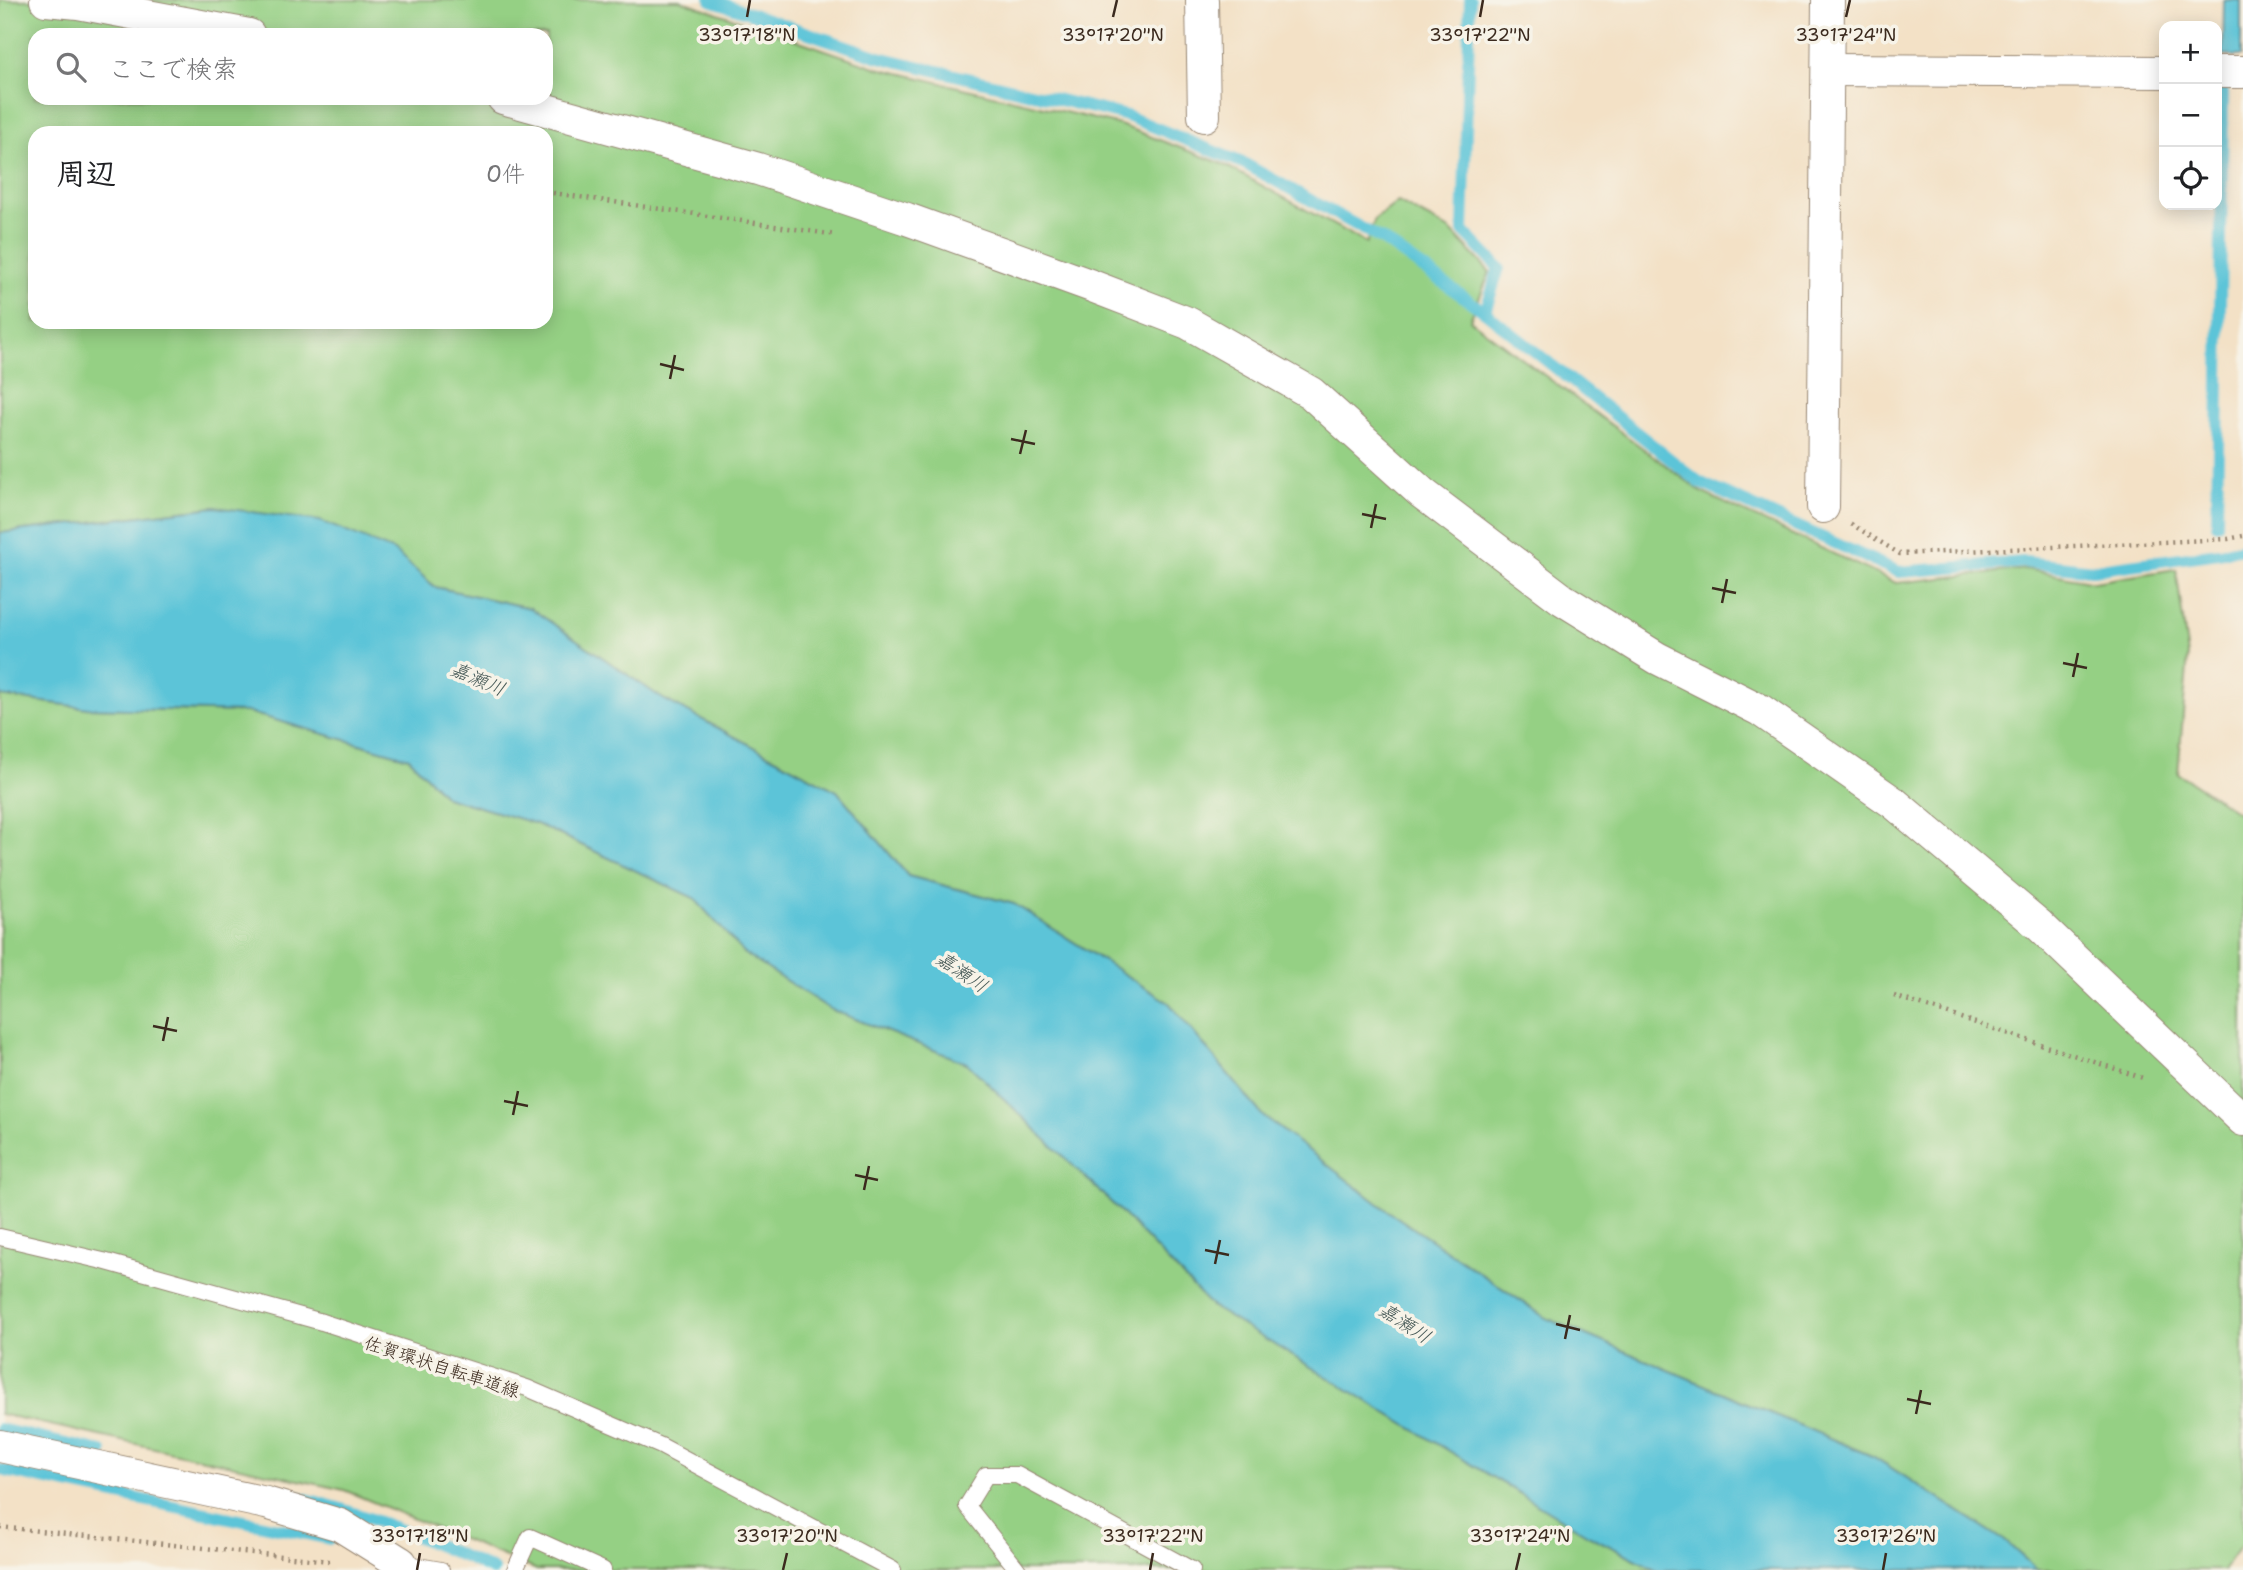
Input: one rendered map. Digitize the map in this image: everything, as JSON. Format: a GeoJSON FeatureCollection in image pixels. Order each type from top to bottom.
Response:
{"type":"FeatureCollection","features":[{"type":"Feature","properties":{"kind":"street"},"geometry":{"type":"LineString","coordinates":[[46,0],[211,28]]}},
{"type":"Feature","properties":{"kind":"street"},"geometry":{"type":"LineString","coordinates":[[1202,0],[1204,116]]}},
{"type":"Feature","properties":{"kind":"street"},"geometry":{"type":"LineString","coordinates":[[1823,507],[1828,0]]}},
{"type":"Feature","properties":{"kind":"street"},"geometry":{"type":"LineString","coordinates":[[1828,70],[2159,72]]}},
{"type":"Feature","properties":{"kind":"street"},"geometry":{"type":"LineString","coordinates":[[2222,72],[2243,72]]}},
{"type":"Feature","properties":{"kind":"street"},"geometry":{"type":"LineString","coordinates":[[528,105],[758,169],[1093,286],[1188,323],[1311,393],[1422,493],[1562,598],[1657,658],[1760,710],[1895,803],[2039,925],[2243,1120]]}},
{"type":"Feature","properties":{"kind":"street"},"geometry":{"type":"LineString","coordinates":[[0,1446],[266,1503],[340,1525],[401,1563]]}},
{"type":"Feature","properties":{"kind":"lane"},"geometry":{"type":"LineString","coordinates":[[0,1237],[103,1261],[322,1322],[527,1388],[660,1446],[893,1570]]}},
{"type":"Feature","properties":{"kind":"lane"},"geometry":{"type":"LineString","coordinates":[[1018,1570],[967,1506],[986,1475],[1017,1475],[1192,1570]]}},
{"type":"Feature","properties":{"kind":"lane"},"geometry":{"type":"LineString","coordinates":[[518,1563],[530,1537],[604,1570]]}},
{"type":"Feature","properties":{"kind":"lane"},"geometry":{"type":"LineString","coordinates":[[401,1563],[441,1570]]}},
{"type":"Feature","properties":{"kind":"path"},"geometry":{"type":"LineString","coordinates":[[553,193],[845,237]]}},
{"type":"Feature","properties":{"kind":"path"},"geometry":{"type":"LineString","coordinates":[[1823,507],[1900,554],[2228,540],[2243,536]]}},
{"type":"Feature","properties":{"kind":"path"},"geometry":{"type":"LineString","coordinates":[[1894,996],[2146,1079]]}},
{"type":"Feature","properties":{"kind":"path"},"geometry":{"type":"LineString","coordinates":[[0,1527],[340,1562]]}},
{"type":"Feature","properties":{"kind":"green space"},"geometry":{"type":"Polygon","coordinates":[[[0,0],[680,0],[878,68],[1120,125],[1223,164],[1366,243],[1375,219],[1398,202],[1450,230],[1490,272],[1470,320],[1703,493],[1896,583],[2026,569],[2094,582],[2176,569],[2188,656],[2178,773],[2243,816],[2243,1543],[2223,1570],[2037,1570],[2005,1541],[1874,1457],[1546,1318],[1388,1211],[1262,1115],[1169,1003],[1014,904],[908,876],[837,791],[663,699],[530,608],[435,587],[393,551],[215,507],[0,533],[0,0]]]}},
{"type":"Feature","properties":{"kind":"green space"},"geometry":{"type":"Polygon","coordinates":[[[0,696],[88,708],[247,712],[409,758],[446,797],[537,824],[694,898],[745,954],[830,1009],[967,1063],[1120,1211],[1212,1307],[1588,1535],[1657,1570],[537,1570],[344,1490],[0,1414],[0,696]]]}},
{"type":"Feature","properties":{"kind":"water"},"geometry":{"type":"Polygon","coordinates":[[[2224,0],[2241,0],[2241,56],[2223,56],[2224,0]]]}},
{"type":"Feature","properties":{"kind":"water","name":"嘉瀬川"},"geometry":{"type":"Polygon","coordinates":[[[215,507],[320,521],[394,551],[435,587],[530,608],[663,699],[837,791],[908,876],[1014,904],[1169,1003],[1262,1115],[1388,1211],[1546,1318],[1874,1457],[2005,1541],[2037,1570],[1657,1570],[1588,1535],[1212,1307],[1120,1211],[967,1063],[830,1009],[745,954],[694,898],[537,824],[446,797],[409,758],[247,712],[88,708],[0,696],[0,533],[215,507]]]}},
{"type":"Feature","properties":{"kind":"waterway"},"geometry":{"type":"LineString","coordinates":[[711,0],[879,57],[1127,116],[1245,164],[1383,240],[1485,312],[1699,482],[1899,572],[2024,562],[2093,570],[2243,548]]}},
{"type":"Feature","properties":{"kind":"waterway"},"geometry":{"type":"LineString","coordinates":[[1470,0],[1463,231],[1499,268],[1485,312]]}},
{"type":"Feature","properties":{"kind":"waterway"},"geometry":{"type":"LineString","coordinates":[[2217,524],[2223,93]]}},
{"type":"Feature","properties":{"kind":"waterway"},"geometry":{"type":"LineString","coordinates":[[0,1429],[102,1452]]}},
{"type":"Feature","properties":{"kind":"waterway"},"geometry":{"type":"LineString","coordinates":[[0,1470],[330,1539]]}},
{"type":"Feature","properties":{"kind":"waterway"},"geometry":{"type":"LineString","coordinates":[[290,1495],[394,1527],[493,1570]]}}]}
